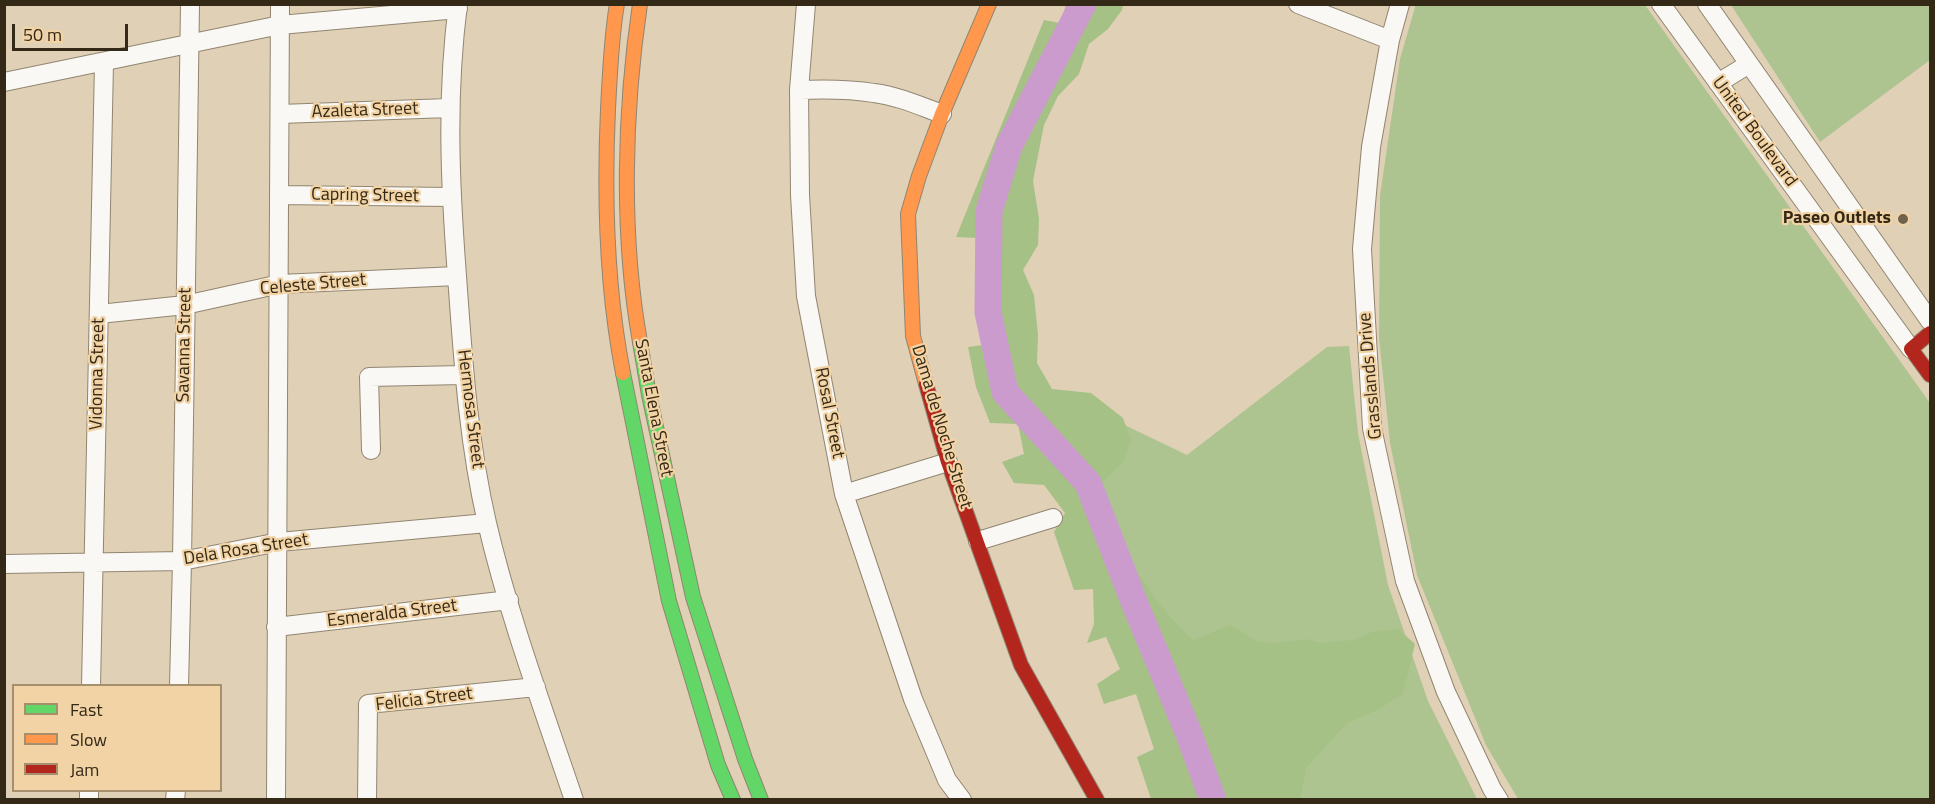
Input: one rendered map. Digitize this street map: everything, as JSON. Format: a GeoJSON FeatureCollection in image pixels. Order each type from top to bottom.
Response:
{"type":"FeatureCollection","features":[{"type":"Feature","properties":{"kind":"street","name":"Savanna Street"},"geometry":{"type":"LineString","coordinates":[[179,684],[190,4]]}},
{"type":"Feature","properties":{"kind":"street"},"geometry":{"type":"LineString","coordinates":[[276,800],[280,4]]}},
{"type":"Feature","properties":{"kind":"street","name":"Santa Elena Street"},"geometry":{"type":"LineString","coordinates":[[617,4],[612,33],[606,224],[614,328],[669,601],[718,765],[733,800]]}},
{"type":"Feature","properties":{"kind":"street","name":"Santa Elena Street"},"geometry":{"type":"LineString","coordinates":[[640,4],[635,38],[629,137],[628,226],[636,320],[649,395],[693,597],[745,759],[761,800]]}},
{"type":"Feature","properties":{"kind":"street","name":"Rosal Street"},"geometry":{"type":"LineString","coordinates":[[806,4],[799,90],[800,195],[806,296],[844,494],[913,699],[947,780],[962,800]]}},
{"type":"Feature","properties":{"kind":"street","name":"Dama de Noche Street"},"geometry":{"type":"LineString","coordinates":[[989,4],[942,114],[919,176],[908,214],[913,336],[948,462],[1021,664],[1097,800]]}},
{"type":"Feature","properties":{"kind":"street"},"geometry":{"type":"LineString","coordinates":[[1298,4],[1390,40]]}},
{"type":"Feature","properties":{"kind":"street","name":"Grasslands Drive"},"geometry":{"type":"LineString","coordinates":[[1400,4],[1390,40],[1371,147],[1362,249],[1372,428],[1405,581],[1446,692],[1499,800]]}},
{"type":"Feature","properties":{"kind":"street","name":"United Boulevard"},"geometry":{"type":"LineString","coordinates":[[1661,4],[1930,375]]}},
{"type":"Feature","properties":{"kind":"street","name":"United Boulevard"},"geometry":{"type":"LineString","coordinates":[[1707,4],[1930,321]]}},
{"type":"Feature","properties":{"kind":"street"},"geometry":{"type":"LineString","coordinates":[[4,82],[280,25],[458,7]]}},
{"type":"Feature","properties":{"kind":"street","name":"Hermosa Street"},"geometry":{"type":"LineString","coordinates":[[458,7],[449,108],[451,197],[463,375],[474,455],[487,523],[508,600],[574,800]]}},
{"type":"Feature","properties":{"kind":"street","name":"Vidonna Street"},"geometry":{"type":"LineString","coordinates":[[91,684],[104,63]]}},
{"type":"Feature","properties":{"kind":"street"},"geometry":{"type":"LineString","coordinates":[[1718,83],[1749,64]]}},
{"type":"Feature","properties":{"kind":"street"},"geometry":{"type":"LineString","coordinates":[[799,90],[842,89],[876,93],[906,100],[942,114]]}},
{"type":"Feature","properties":{"kind":"street","name":"Azaleta Street"},"geometry":{"type":"LineString","coordinates":[[280,114],[449,108]]}},
{"type":"Feature","properties":{"kind":"street","name":"Capring Street"},"geometry":{"type":"LineString","coordinates":[[280,195],[451,197]]}},
{"type":"Feature","properties":{"kind":"street","name":"Celeste Street"},"geometry":{"type":"LineString","coordinates":[[99,314],[185,305],[280,284],[457,276]]}},
{"type":"Feature","properties":{"kind":"street"},"geometry":{"type":"LineString","coordinates":[[1911,349],[1930,333]]}},
{"type":"Feature","properties":{"kind":"street"},"geometry":{"type":"LineString","coordinates":[[371,450],[369,377],[463,375]]}},
{"type":"Feature","properties":{"kind":"street"},"geometry":{"type":"LineString","coordinates":[[844,494],[948,462]]}},
{"type":"Feature","properties":{"kind":"street"},"geometry":{"type":"LineString","coordinates":[[978,541],[1053,518]]}},
{"type":"Feature","properties":{"kind":"street","name":"Dela Rosa Street"},"geometry":{"type":"LineString","coordinates":[[4,564],[182,561],[279,542],[487,523]]}},
{"type":"Feature","properties":{"kind":"street","name":"Esmeralda Street"},"geometry":{"type":"LineString","coordinates":[[276,627],[508,600]]}},
{"type":"Feature","properties":{"kind":"street","name":"Felicia Street"},"geometry":{"type":"LineString","coordinates":[[367,800],[368,704],[536,687]]}},
{"type":"Feature","properties":{"kind":"green space"},"geometry":{"type":"Polygon","coordinates":[[[1416,4],[1645,5],[1930,403],[1930,799],[1518,799],[1486,745],[1417,575],[1390,443],[1379,338],[1380,196],[1400,59],[1416,4]]]}},
{"type":"Feature","properties":{"kind":"green space"},"geometry":{"type":"Polygon","coordinates":[[[1066,5],[1123,5],[1122,10],[1108,29],[1089,44],[1079,74],[1058,96],[1044,125],[1033,181],[1039,219],[1038,245],[1023,270],[1034,295],[1038,335],[1037,363],[1052,389],[1091,393],[1123,418],[1131,440],[1124,461],[1103,482],[1096,503],[1151,592],[1193,640],[1230,625],[1258,642],[1277,643],[1305,639],[1322,643],[1353,640],[1372,632],[1398,629],[1415,644],[1403,694],[1377,710],[1347,723],[1306,768],[1300,799],[1151,799],[1137,757],[1154,749],[1136,694],[1104,704],[1097,684],[1120,669],[1106,637],[1087,643],[1094,624],[1093,589],[1074,590],[1054,532],[1065,513],[1044,485],[1014,483],[1002,462],[1024,454],[1018,424],[990,423],[976,387],[968,347],[983,345],[979,311],[977,238],[956,237],[1044,20],[1060,23],[1066,5]]]}},
{"type":"Feature","properties":{"kind":"green space"},"geometry":{"type":"Polygon","coordinates":[[[1731,5],[1930,5],[1930,60],[1820,142],[1731,5]]]}},
{"type":"Feature","properties":{"kind":"green space"},"geometry":{"type":"Polygon","coordinates":[[[1349,346],[1358,433],[1388,585],[1428,701],[1477,799],[1212,799],[1088,483],[1079,403],[1187,455],[1327,347],[1349,346]]]}},
{"type":"Feature","properties":{"kind":"waterway"},"geometry":{"type":"LineString","coordinates":[[1083,4],[1009,146],[989,211],[988,312],[1005,392],[1088,483],[1189,734],[1213,800]]}},
{"type":"Feature","properties":{"kind":"traffic: fast"},"geometry":{"type":"LineString","coordinates":[[640,342],[649,395],[693,597],[745,759],[761,800]]}},
{"type":"Feature","properties":{"kind":"traffic: fast"},"geometry":{"type":"LineString","coordinates":[[623,373],[669,601],[718,765],[733,800]]}},
{"type":"Feature","properties":{"kind":"traffic: slow"},"geometry":{"type":"LineString","coordinates":[[617,4],[612,43],[606,175],[610,274],[623,373]]}},
{"type":"Feature","properties":{"kind":"traffic: slow"},"geometry":{"type":"LineString","coordinates":[[640,4],[628,130],[627,217],[640,342]]}},
{"type":"Feature","properties":{"kind":"traffic: slow"},"geometry":{"type":"LineString","coordinates":[[926,384],[913,336],[908,214],[919,176],[942,114],[989,4]]}},
{"type":"Feature","properties":{"kind":"traffic: jam"},"geometry":{"type":"LineString","coordinates":[[1930,333],[1911,349],[1930,375]]}},
{"type":"Feature","properties":{"kind":"traffic: jam"},"geometry":{"type":"LineString","coordinates":[[926,384],[948,462],[1021,665],[1097,800]]}},
{"type":"Feature","properties":{"kind":"place","name":"Paseo Outlets"},"geometry":{"type":"Point","coordinates":[1903,219]}}]}
